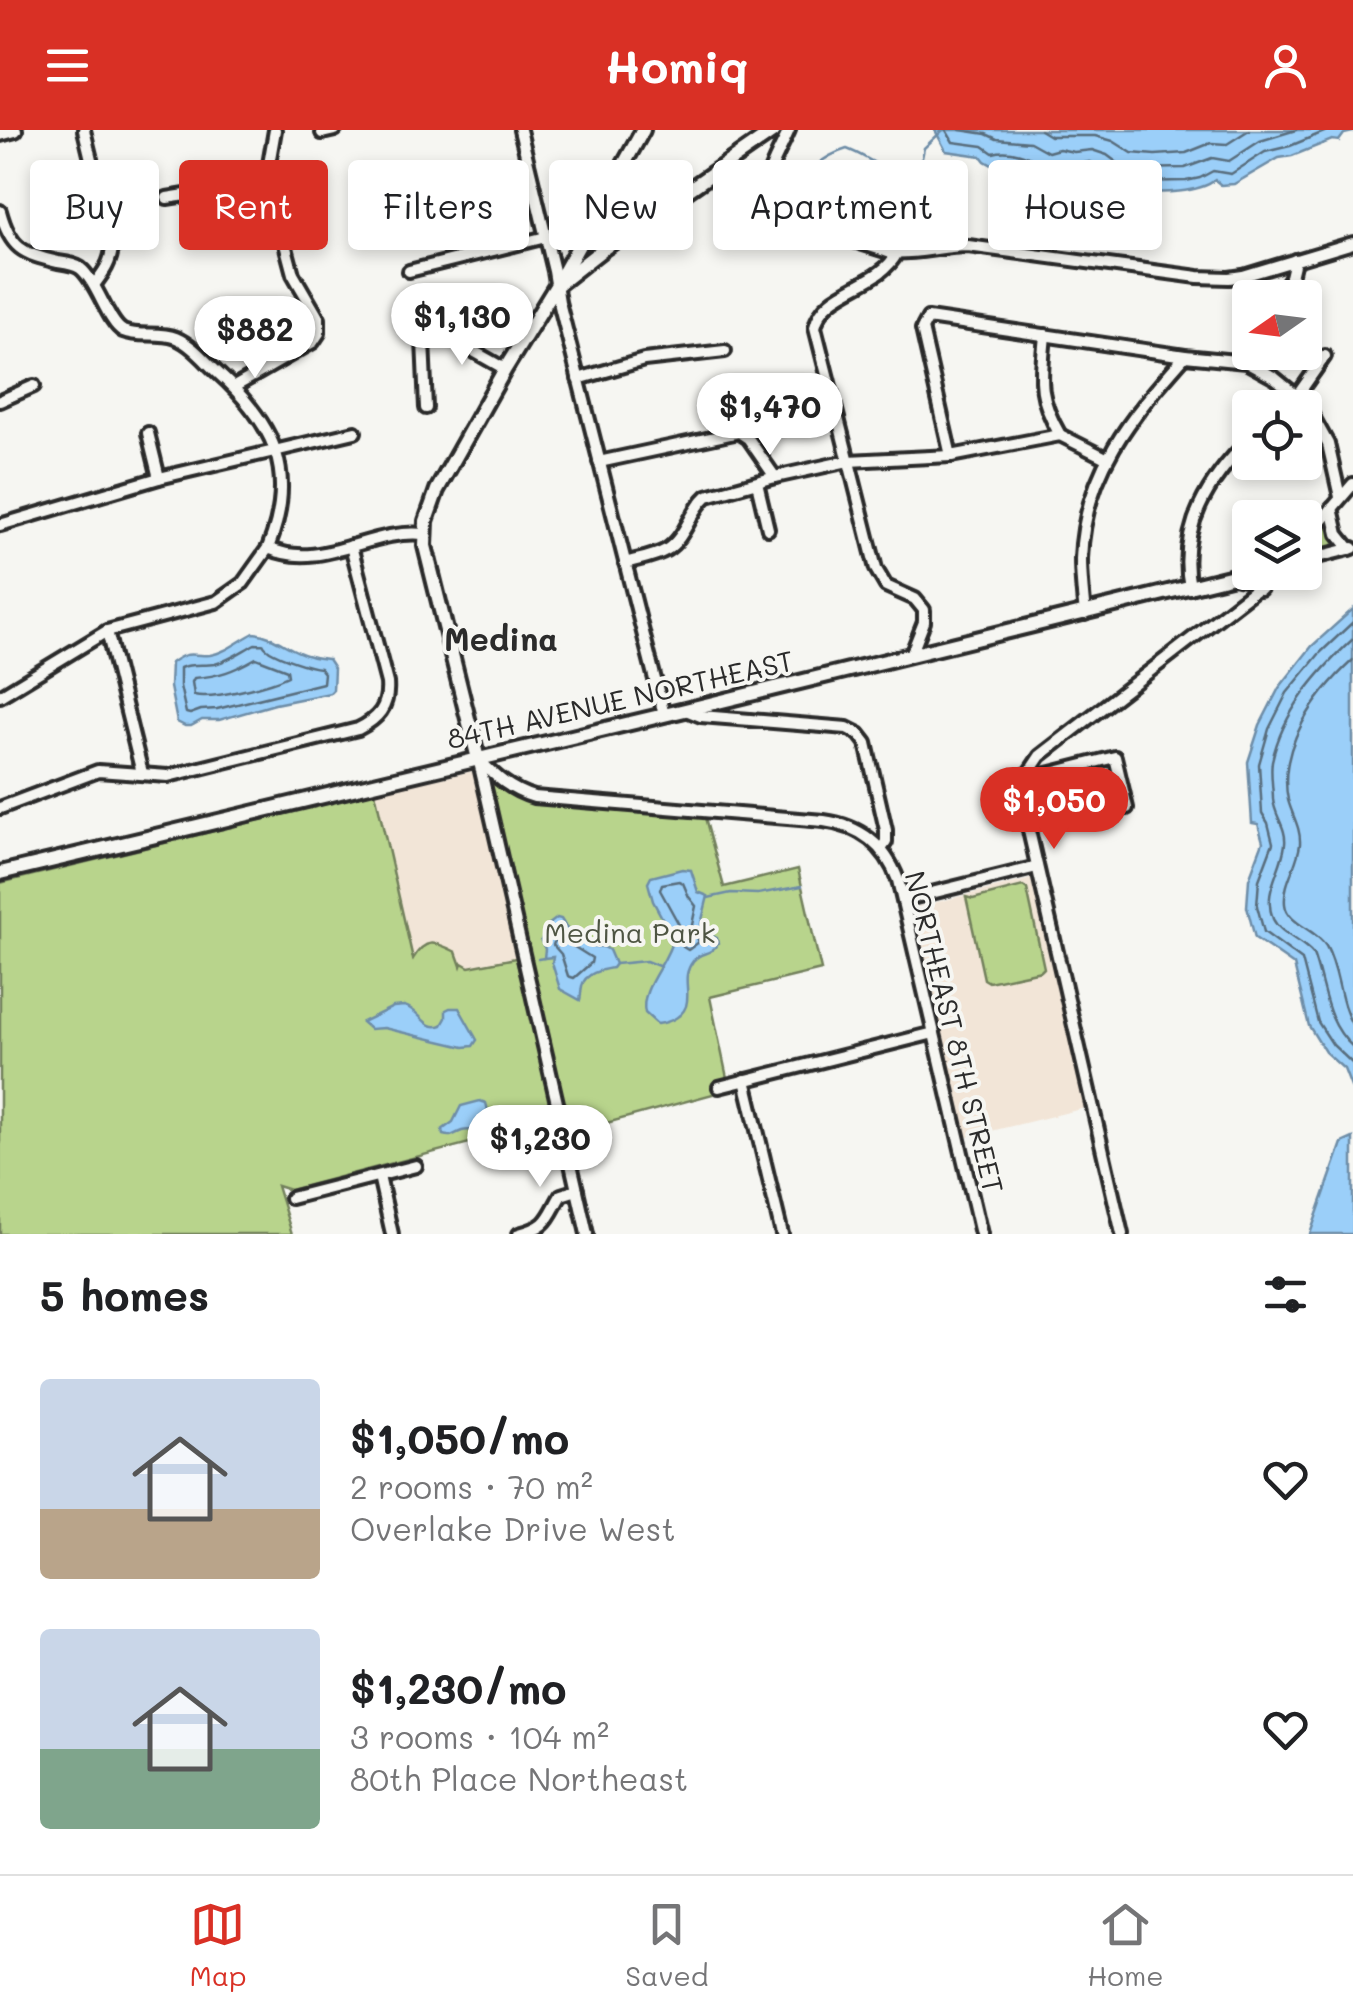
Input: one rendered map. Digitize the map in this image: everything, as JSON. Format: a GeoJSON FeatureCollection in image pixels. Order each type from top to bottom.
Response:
{"type":"FeatureCollection","features":[{"type":"Feature","properties":{"kind":"main road"},"geometry":{"type":"LineString","coordinates":[[0,134],[15,130]]}},
{"type":"Feature","properties":{"kind":"main road"},"geometry":{"type":"LineString","coordinates":[[626,160],[643,130]]}},
{"type":"Feature","properties":{"kind":"main road"},"geometry":{"type":"LineString","coordinates":[[693,190],[781,132]]}},
{"type":"Feature","properties":{"kind":"main road"},"geometry":{"type":"LineString","coordinates":[[478,759],[424,534],[437,490],[576,250]]}},
{"type":"Feature","properties":{"kind":"main road"},"geometry":{"type":"LineString","coordinates":[[556,286],[602,250]]}},
{"type":"Feature","properties":{"kind":"main road","name":"84TH AVENUE NORTHEAST"},"geometry":{"type":"LineString","coordinates":[[0,873],[1232,578]]}},
{"type":"Feature","properties":{"kind":"main road"},"geometry":{"type":"LineString","coordinates":[[452,765],[465,747],[468,720]]}},
{"type":"Feature","properties":{"kind":"street"},"geometry":{"type":"LineString","coordinates":[[84,130],[112,247],[107,268],[94,285]]}},
{"type":"Feature","properties":{"kind":"street"},"geometry":{"type":"LineString","coordinates":[[270,160],[275,130]]}},
{"type":"Feature","properties":{"kind":"street"},"geometry":{"type":"LineString","coordinates":[[322,133],[335,130]]}},
{"type":"Feature","properties":{"kind":"street"},"geometry":{"type":"LineString","coordinates":[[520,130],[527,160]]}},
{"type":"Feature","properties":{"kind":"street"},"geometry":{"type":"LineString","coordinates":[[781,132],[767,184],[775,207],[827,231],[897,253],[968,246],[1210,278],[1242,276],[1353,243]]}},
{"type":"Feature","properties":{"kind":"street"},"geometry":{"type":"LineString","coordinates":[[529,169],[664,715]]}},
{"type":"Feature","properties":{"kind":"street"},"geometry":{"type":"LineString","coordinates":[[168,198],[179,196]]}},
{"type":"Feature","properties":{"kind":"street"},"geometry":{"type":"LineString","coordinates":[[0,211],[18,248],[29,255],[80,269],[122,330],[172,336],[187,344],[234,387],[254,410],[275,450],[282,505],[268,548],[244,583],[216,602],[107,631],[0,696]]}},
{"type":"Feature","properties":{"kind":"street"},"geometry":{"type":"LineString","coordinates":[[409,272],[546,237]]}},
{"type":"Feature","properties":{"kind":"street"},"geometry":{"type":"LineString","coordinates":[[234,387],[316,339],[320,327],[316,311],[293,274],[287,250]]}},
{"type":"Feature","properties":{"kind":"street"},"geometry":{"type":"LineString","coordinates":[[897,253],[880,273],[822,308],[816,334],[878,574],[886,586],[915,600],[924,610],[924,622],[910,656]]}},
{"type":"Feature","properties":{"kind":"street"},"geometry":{"type":"LineString","coordinates":[[1289,280],[1295,260]]}},
{"type":"Feature","properties":{"kind":"street"},"geometry":{"type":"LineString","coordinates":[[951,456],[922,329],[924,321],[933,318],[1186,356],[1232,359]]}},
{"type":"Feature","properties":{"kind":"street"},"geometry":{"type":"LineString","coordinates":[[426,408],[423,340],[431,330],[505,369]]}},
{"type":"Feature","properties":{"kind":"street"},"geometry":{"type":"LineString","coordinates":[[1044,336],[1042,398],[1060,434],[1106,458]]}},
{"type":"Feature","properties":{"kind":"street"},"geometry":{"type":"LineString","coordinates":[[578,379],[644,360],[725,351]]}},
{"type":"Feature","properties":{"kind":"street"},"geometry":{"type":"LineString","coordinates":[[1085,614],[1084,535],[1106,458],[1143,403],[1186,356]]}},
{"type":"Feature","properties":{"kind":"street"},"geometry":{"type":"LineString","coordinates":[[1301,390],[1325,356]]}},
{"type":"Feature","properties":{"kind":"street"},"geometry":{"type":"LineString","coordinates":[[1259,370],[1290,390]]}},
{"type":"Feature","properties":{"kind":"street"},"geometry":{"type":"LineString","coordinates":[[0,401],[34,386]]}},
{"type":"Feature","properties":{"kind":"street"},"geometry":{"type":"LineString","coordinates":[[0,525],[158,478],[355,432]]}},
{"type":"Feature","properties":{"kind":"street"},"geometry":{"type":"LineString","coordinates":[[599,462],[739,432],[748,438],[775,477]]}},
{"type":"Feature","properties":{"kind":"street"},"geometry":{"type":"LineString","coordinates":[[148,433],[158,478]]}},
{"type":"Feature","properties":{"kind":"street"},"geometry":{"type":"LineString","coordinates":[[625,562],[670,548],[708,496],[848,460],[951,456],[1060,434]]}},
{"type":"Feature","properties":{"kind":"street"},"geometry":{"type":"LineString","coordinates":[[1322,434],[1340,497]]}},
{"type":"Feature","properties":{"kind":"street"},"geometry":{"type":"LineString","coordinates":[[1190,588],[1187,543],[1197,512],[1232,460]]}},
{"type":"Feature","properties":{"kind":"street"},"geometry":{"type":"LineString","coordinates":[[757,483],[768,529]]}},
{"type":"Feature","properties":{"kind":"street"},"geometry":{"type":"LineString","coordinates":[[1322,520],[1353,484]]}},
{"type":"Feature","properties":{"kind":"street"},"geometry":{"type":"LineString","coordinates":[[1332,508],[1338,534],[1352,548]]}},
{"type":"Feature","properties":{"kind":"street"},"geometry":{"type":"LineString","coordinates":[[268,548],[306,557],[389,536],[424,534]]}},
{"type":"Feature","properties":{"kind":"street"},"geometry":{"type":"LineString","coordinates":[[0,808],[88,774],[109,771],[168,776],[358,729],[379,715],[388,695],[387,684],[352,546]]}},
{"type":"Feature","properties":{"kind":"street"},"geometry":{"type":"LineString","coordinates":[[1322,556],[1352,548]]}},
{"type":"Feature","properties":{"kind":"street"},"geometry":{"type":"LineString","coordinates":[[1122,1234],[1024,809],[1024,780],[1040,756],[1257,590]]}},
{"type":"Feature","properties":{"kind":"street"},"geometry":{"type":"LineString","coordinates":[[107,631],[142,774]]}},
{"type":"Feature","properties":{"kind":"street","name":"NORTHEAST 8TH STREET"},"geometry":{"type":"LineString","coordinates":[[686,710],[701,716],[848,728],[866,743],[886,830],[882,849],[894,867],[903,900],[981,1234]]}},
{"type":"Feature","properties":{"kind":"street"},"geometry":{"type":"LineString","coordinates":[[1024,780],[1115,757],[1127,808]]}},
{"type":"Feature","properties":{"kind":"street"},"geometry":{"type":"LineString","coordinates":[[478,759],[521,794],[548,800],[837,822],[862,832],[882,849]]}},
{"type":"Feature","properties":{"kind":"street"},"geometry":{"type":"LineString","coordinates":[[478,759],[587,1234]]}},
{"type":"Feature","properties":{"kind":"street"},"geometry":{"type":"LineString","coordinates":[[485,792],[490,781],[500,779]]}},
{"type":"Feature","properties":{"kind":"street"},"geometry":{"type":"LineString","coordinates":[[903,900],[1037,868]]}},
{"type":"Feature","properties":{"kind":"street"},"geometry":{"type":"LineString","coordinates":[[720,1087],[934,1033]]}},
{"type":"Feature","properties":{"kind":"street"},"geometry":{"type":"LineString","coordinates":[[745,1080],[782,1234]]}},
{"type":"Feature","properties":{"kind":"street"},"geometry":{"type":"LineString","coordinates":[[291,1198],[416,1166]]}},
{"type":"Feature","properties":{"kind":"street"},"geometry":{"type":"LineString","coordinates":[[379,1176],[392,1234]]}},
{"type":"Feature","properties":{"kind":"street"},"geometry":{"type":"LineString","coordinates":[[519,1234],[542,1226],[561,1195],[577,1190]]}},
{"type":"Feature","properties":{"kind":"shaded area"},"geometry":{"type":"Polygon","coordinates":[[[473,771],[522,975],[422,998],[375,793],[473,771]]]}},
{"type":"Feature","properties":{"kind":"shaded area"},"geometry":{"type":"Polygon","coordinates":[[[1031,879],[1085,1108],[967,1137],[913,908],[1031,879]]]}},
{"type":"Feature","properties":{"kind":"green space"},"geometry":{"type":"Polygon","coordinates":[[[1331,521],[1344,547],[1322,553],[1322,525],[1331,521]]]}},
{"type":"Feature","properties":{"kind":"green space","name":"Medina Park"},"geometry":{"type":"Polygon","coordinates":[[[493,783],[511,794],[540,802],[704,814],[724,887],[798,869],[821,970],[710,997],[727,1078],[713,1094],[570,1133],[493,783]]]}},
{"type":"Feature","properties":{"kind":"green space"},"geometry":{"type":"Polygon","coordinates":[[[375,792],[413,959],[422,947],[431,944],[456,952],[461,966],[516,958],[557,1120],[290,1190],[277,1186],[292,1234],[0,1234],[0,883],[375,792]]]}},
{"type":"Feature","properties":{"kind":"green space"},"geometry":{"type":"Polygon","coordinates":[[[1023,886],[1027,889],[1044,968],[989,982],[984,979],[966,897],[973,899],[1023,886]]]}},
{"type":"Feature","properties":{"kind":"water"},"geometry":{"type":"Polygon","coordinates":[[[935,130],[1353,130],[1339,141],[1279,158],[1234,184],[1221,185],[1215,180],[1190,190],[1168,192],[1162,192],[1162,160],[988,163],[981,156],[946,151],[935,130]]]}},
{"type":"Feature","properties":{"kind":"water"},"geometry":{"type":"Polygon","coordinates":[[[1353,609],[1353,1092],[1344,1069],[1325,1052],[1309,1026],[1294,965],[1255,938],[1247,907],[1249,879],[1263,842],[1258,824],[1252,823],[1248,762],[1260,725],[1279,688],[1312,646],[1353,609]]]}},
{"type":"Feature","properties":{"kind":"water"},"geometry":{"type":"Polygon","coordinates":[[[254,633],[302,654],[328,659],[334,668],[333,690],[219,720],[202,720],[191,726],[177,722],[170,687],[171,663],[187,655],[216,654],[254,633]]]}},
{"type":"Feature","properties":{"kind":"water"},"geometry":{"type":"Polygon","coordinates":[[[691,870],[698,892],[708,896],[701,924],[718,943],[690,966],[684,1011],[657,1024],[645,1013],[644,1004],[673,938],[648,883],[651,877],[691,870]]]}},
{"type":"Feature","properties":{"kind":"water"},"geometry":{"type":"Polygon","coordinates":[[[557,918],[569,932],[609,950],[615,964],[586,978],[580,1000],[560,989],[553,957],[544,958],[541,941],[548,925],[557,918]]]}},
{"type":"Feature","properties":{"kind":"water"},"geometry":{"type":"Polygon","coordinates":[[[404,1006],[436,1026],[442,1025],[446,1010],[459,1008],[477,1040],[473,1046],[464,1047],[384,1028],[370,1029],[362,1022],[404,1006]]]}},
{"type":"Feature","properties":{"kind":"water"},"geometry":{"type":"Polygon","coordinates":[[[480,1101],[488,1109],[487,1128],[443,1135],[442,1130],[453,1122],[461,1106],[480,1101]]]}},
{"type":"Feature","properties":{"kind":"water"},"geometry":{"type":"Polygon","coordinates":[[[1353,1138],[1353,1234],[1310,1234],[1342,1143],[1353,1138]]]}},
{"type":"Feature","properties":{"kind":"waterway"},"geometry":{"type":"LineString","coordinates":[[920,160],[924,148],[943,130]]}},
{"type":"Feature","properties":{"kind":"waterway"},"geometry":{"type":"LineString","coordinates":[[824,160],[847,149],[869,160]]}},
{"type":"Feature","properties":{"kind":"waterway"},"geometry":{"type":"LineString","coordinates":[[708,898],[802,886]]}},
{"type":"Feature","properties":{"kind":"waterway"},"geometry":{"type":"LineString","coordinates":[[538,959],[544,958]]}},
{"type":"Feature","properties":{"kind":"waterway"},"geometry":{"type":"LineString","coordinates":[[615,964],[646,961],[661,967]]}},
{"type":"Feature","properties":{"kind":"district","name":"Medina"},"geometry":{"type":"Point","coordinates":[501,638]}}]}
